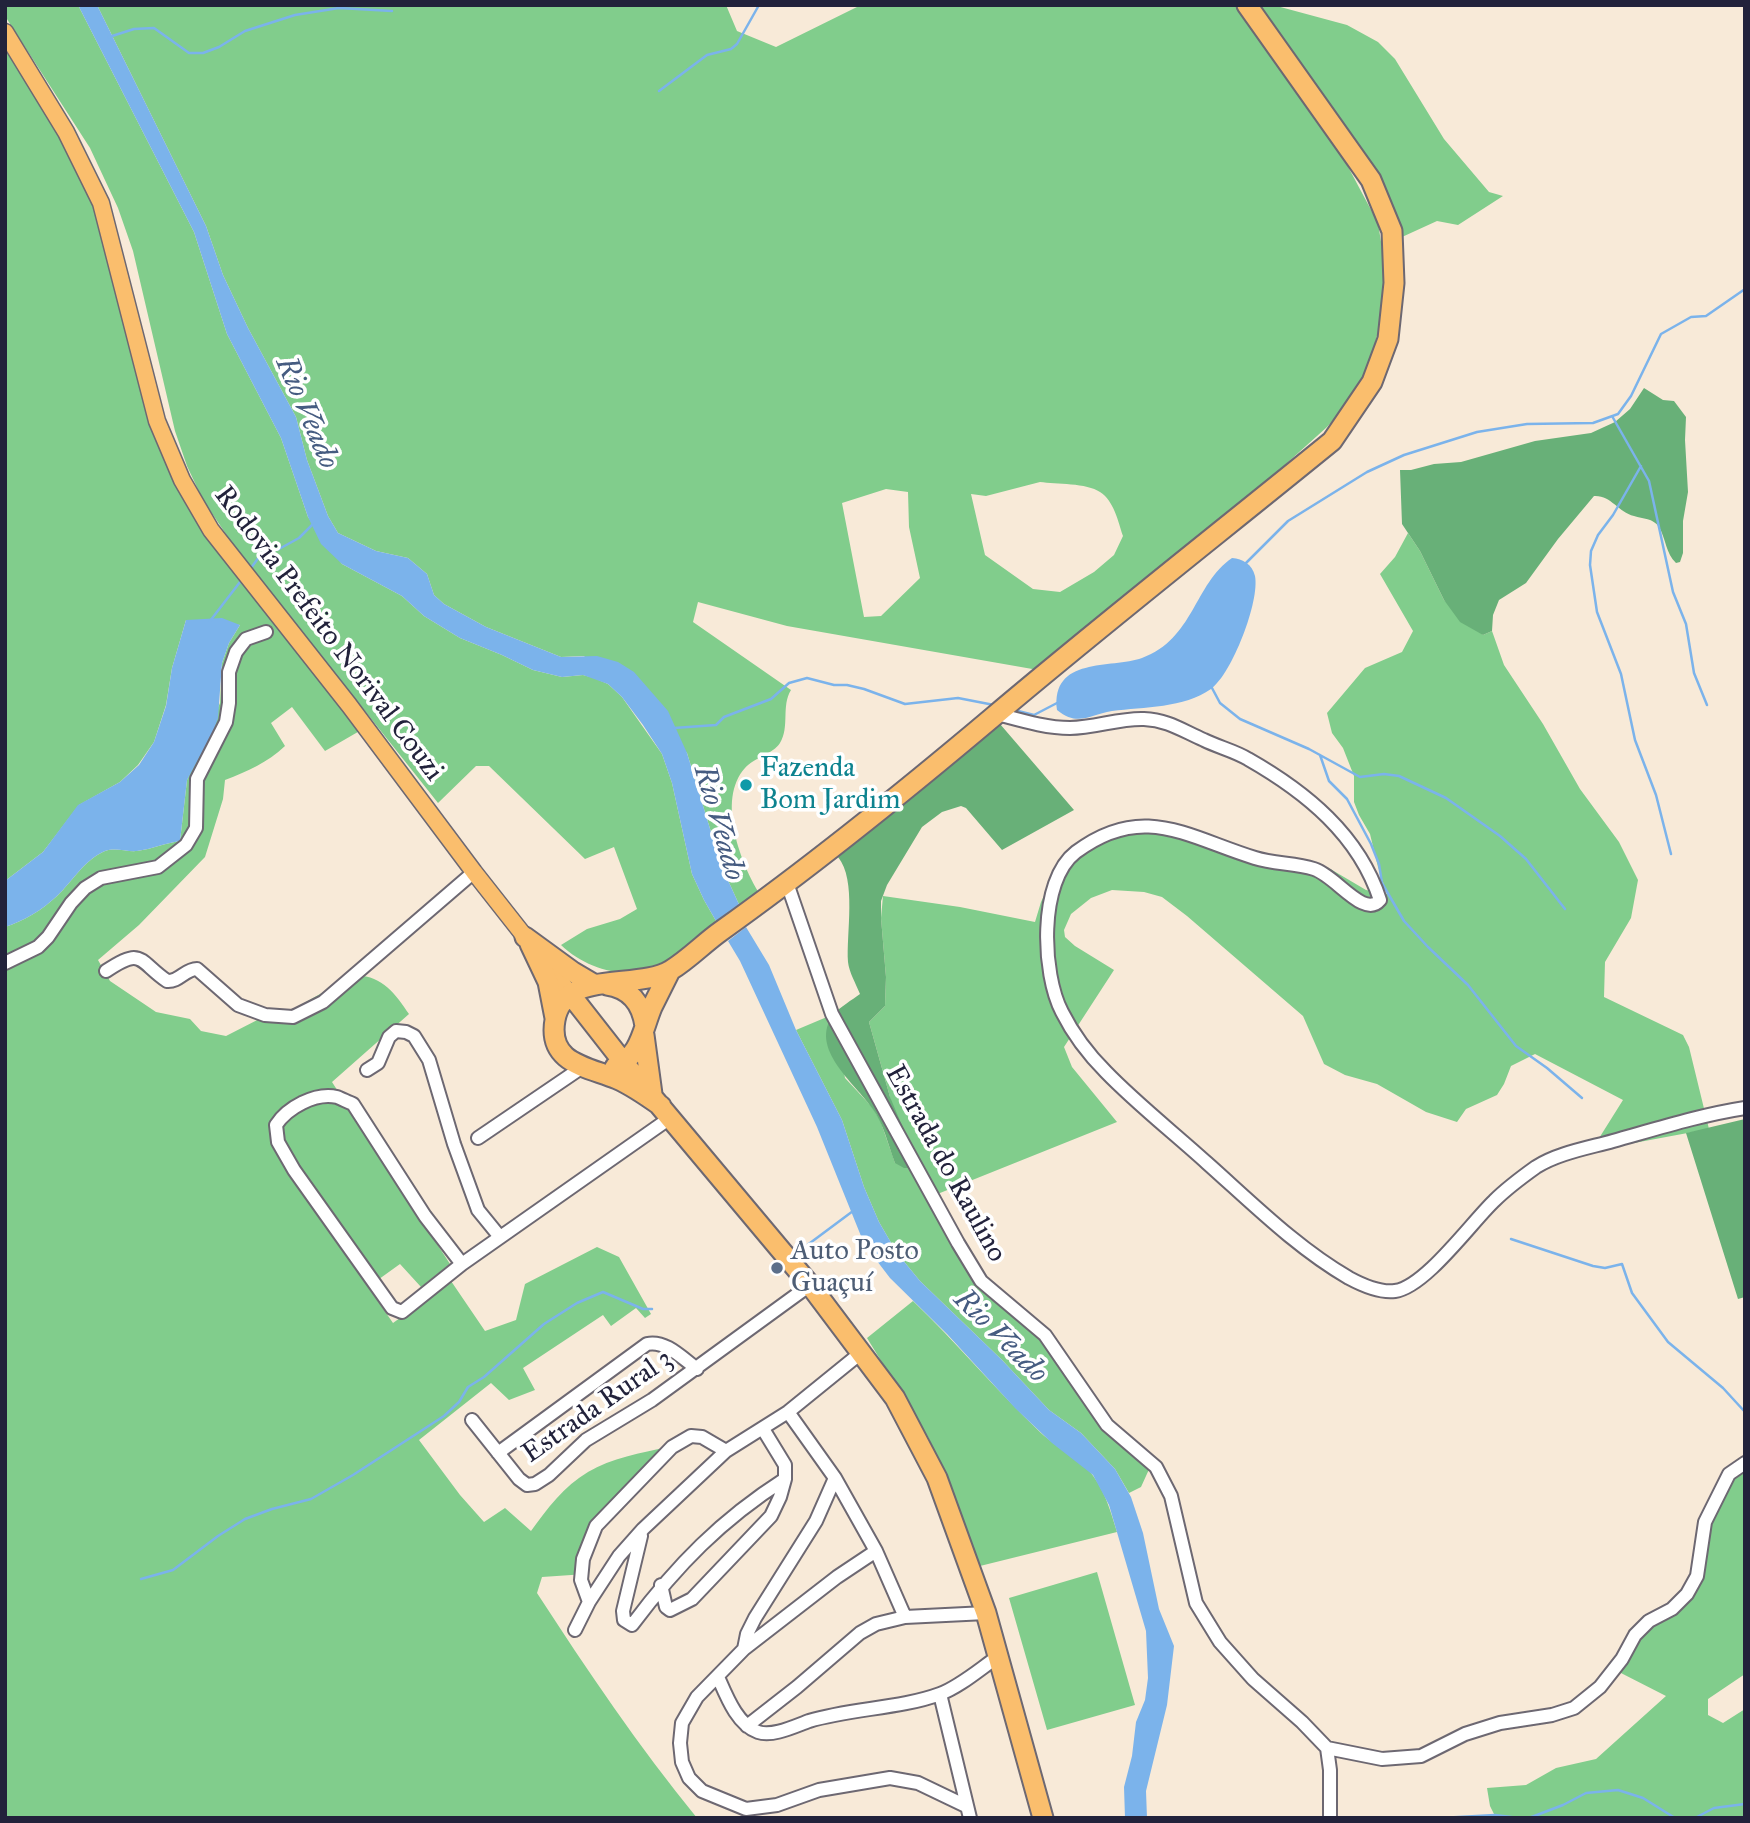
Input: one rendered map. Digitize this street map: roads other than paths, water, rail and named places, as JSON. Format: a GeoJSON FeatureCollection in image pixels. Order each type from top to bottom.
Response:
{"type":"FeatureCollection","features":[{"type":"Feature","properties":{"kind":"highway"},"geometry":{"type":"LineString","coordinates":[[555,1020],[560,1005],[570,994],[586,986],[642,979],[670,971],[766,900],[920,779],[1332,441],[1372,382],[1388,339],[1394,283],[1392,232],[1371,180],[1247,5]]}},
{"type":"Feature","properties":{"kind":"highway"},"geometry":{"type":"LineString","coordinates":[[527,940],[573,972],[599,985],[620,988],[631,995],[642,1009],[661,1106]]}},
{"type":"Feature","properties":{"kind":"highway"},"geometry":{"type":"LineString","coordinates":[[527,940],[548,982],[555,1034],[559,1048],[568,1060],[583,1069],[604,1073],[627,1084],[661,1106]]}},
{"type":"Feature","properties":{"kind":"highway"},"geometry":{"type":"LineString","coordinates":[[583,1069],[603,1069],[624,1063],[633,1054],[670,971]]}},
{"type":"Feature","properties":{"kind":"highway"},"geometry":{"type":"LineString","coordinates":[[570,994],[624,1063],[810,1285],[895,1398],[937,1478],[986,1613],[1043,1818]]}},
{"type":"Feature","properties":{"kind":"main road","name":"Rodovia Prefeito Norival Couzi"},"geometry":{"type":"LineString","coordinates":[[5,32],[66,132],[101,203],[157,421],[182,480],[211,530],[570,994]]}},
{"type":"Feature","properties":{"kind":"street"},"geometry":{"type":"LineString","coordinates":[[5,963],[38,947],[85,888],[101,878],[159,867],[186,845],[196,828],[197,779],[226,722],[229,673],[236,652],[246,639],[266,632]]}},
{"type":"Feature","properties":{"kind":"street"},"geometry":{"type":"LineString","coordinates":[[996,714],[1070,728],[1118,720],[1144,719],[1172,723],[1205,741],[1247,758],[1292,787],[1333,821],[1358,852],[1373,876],[1380,900],[1372,906],[1364,906],[1334,879],[1319,871],[1293,863],[1257,859],[1197,835],[1149,825],[1112,832],[1074,853],[1060,870],[1051,895],[1047,936],[1049,972],[1060,1010],[1081,1043],[1107,1073],[1271,1219],[1350,1279],[1373,1289],[1394,1291],[1412,1285],[1450,1249],[1495,1199],[1539,1165],[1570,1153],[1745,1108]]}},
{"type":"Feature","properties":{"kind":"street"},"geometry":{"type":"LineString","coordinates":[[106,971],[130,957],[138,957],[167,981],[173,981],[190,969],[197,969],[238,1005],[265,1014],[293,1017],[323,1002],[474,873]]}},
{"type":"Feature","properties":{"kind":"street","name":"Estrada do Raulino"},"geometry":{"type":"LineString","coordinates":[[787,883],[832,1014],[981,1281],[1045,1335],[1107,1425],[1156,1466],[1171,1496],[1196,1603],[1220,1642],[1253,1679],[1302,1722],[1326,1748]]}},
{"type":"Feature","properties":{"kind":"street"},"geometry":{"type":"LineString","coordinates":[[367,1070],[378,1063],[389,1037],[397,1031],[414,1036],[429,1060],[457,1153],[478,1210],[499,1237]]}},
{"type":"Feature","properties":{"kind":"street"},"geometry":{"type":"LineString","coordinates":[[478,1138],[583,1069]]}},
{"type":"Feature","properties":{"kind":"street"},"geometry":{"type":"LineString","coordinates":[[462,1264],[425,1216],[353,1104],[335,1096],[312,1099],[284,1112],[276,1125],[278,1142],[294,1170],[392,1308],[402,1312],[661,1106]]}},
{"type":"Feature","properties":{"kind":"street","name":"Estrada Rural 3"},"geometry":{"type":"LineString","coordinates":[[472,1420],[519,1479],[527,1485],[535,1484],[549,1475],[586,1440],[697,1369],[810,1285]]}},
{"type":"Feature","properties":{"kind":"street","name":"Estrada Rural 3"},"geometry":{"type":"LineString","coordinates":[[498,1453],[647,1344],[664,1344],[697,1369]]}},
{"type":"Feature","properties":{"kind":"street"},"geometry":{"type":"LineString","coordinates":[[575,1630],[589,1602],[619,1556],[643,1529],[726,1451],[788,1412],[862,1352]]}},
{"type":"Feature","properties":{"kind":"street"},"geometry":{"type":"LineString","coordinates":[[788,1412],[835,1478],[876,1551],[905,1617]]}},
{"type":"Feature","properties":{"kind":"street"},"geometry":{"type":"LineString","coordinates":[[661,1586],[666,1607],[670,1610],[692,1599],[771,1516],[785,1479],[785,1465],[763,1429]]}},
{"type":"Feature","properties":{"kind":"street"},"geometry":{"type":"LineString","coordinates":[[589,1602],[581,1580],[583,1559],[596,1526],[672,1447],[691,1436],[702,1437],[726,1451]]}},
{"type":"Feature","properties":{"kind":"street"},"geometry":{"type":"LineString","coordinates":[[1330,1818],[1330,1770],[1326,1748],[1382,1759],[1421,1756],[1465,1734],[1500,1723],[1552,1715],[1574,1708],[1600,1687],[1649,1621],[1672,1609],[1687,1594],[1696,1576],[1705,1522],[1729,1474],[1745,1463]]}},
{"type":"Feature","properties":{"kind":"street"},"geometry":{"type":"LineString","coordinates":[[744,1649],[747,1634],[755,1618],[817,1521],[835,1478]]}},
{"type":"Feature","properties":{"kind":"street"},"geometry":{"type":"LineString","coordinates":[[643,1529],[625,1601],[624,1620],[628,1625],[632,1625],[661,1586],[722,1525],[785,1479]]}},
{"type":"Feature","properties":{"kind":"street"},"geometry":{"type":"LineString","coordinates":[[876,1551],[837,1577],[744,1649],[696,1697],[682,1723],[682,1762],[689,1778],[702,1791],[746,1809],[776,1805],[819,1790],[890,1778],[918,1783],[968,1812]]}},
{"type":"Feature","properties":{"kind":"street"},"geometry":{"type":"LineString","coordinates":[[747,1726],[860,1633],[876,1625],[905,1617],[986,1613]]}},
{"type":"Feature","properties":{"kind":"street"},"geometry":{"type":"LineString","coordinates":[[718,1677],[732,1706],[747,1726],[759,1733],[771,1733],[837,1713],[893,1705],[940,1694],[999,1656]]}},
{"type":"Feature","properties":{"kind":"street"},"geometry":{"type":"LineString","coordinates":[[940,1694],[968,1812]]}},
{"type":"Feature","properties":{"kind":"water"},"geometry":{"type":"Polygon","coordinates":[[[78,5],[97,5],[206,226],[223,275],[296,417],[307,460],[328,516],[338,533],[376,551],[408,558],[427,574],[434,595],[444,604],[486,627],[561,657],[597,656],[618,662],[634,672],[668,711],[687,753],[721,865],[742,911],[720,928],[692,874],[672,783],[662,754],[622,697],[608,684],[583,675],[562,677],[533,670],[460,638],[424,616],[402,596],[342,564],[321,544],[308,517],[281,438],[227,334],[194,232],[78,5]]]}},
{"type":"Feature","properties":{"kind":"water"},"geometry":{"type":"Polygon","coordinates":[[[1232,558],[1246,563],[1254,572],[1253,602],[1235,653],[1219,681],[1211,689],[1176,703],[1112,711],[1078,719],[1057,710],[1058,693],[1063,681],[1073,673],[1086,668],[1142,658],[1173,638],[1209,582],[1232,558]]]}},
{"type":"Feature","properties":{"kind":"water"},"geometry":{"type":"Polygon","coordinates":[[[222,618],[240,625],[229,643],[222,663],[218,718],[187,780],[180,841],[137,851],[105,851],[85,865],[45,906],[5,927],[5,881],[43,852],[78,805],[120,782],[139,765],[154,742],[166,706],[172,668],[186,620],[222,618]]]}},
{"type":"Feature","properties":{"kind":"water"},"geometry":{"type":"Polygon","coordinates":[[[746,927],[769,965],[796,1030],[842,1120],[864,1187],[879,1222],[897,1253],[920,1281],[1002,1360],[1049,1410],[1081,1433],[1115,1469],[1131,1497],[1143,1533],[1159,1609],[1174,1646],[1167,1705],[1146,1791],[1147,1818],[1125,1818],[1124,1787],[1132,1756],[1136,1722],[1145,1700],[1148,1678],[1146,1631],[1109,1505],[1093,1475],[1052,1443],[1015,1408],[947,1334],[890,1278],[863,1241],[817,1127],[740,961],[728,941],[746,927]]]}},
{"type":"Feature","properties":{"kind":"waterway"},"geometry":{"type":"LineString","coordinates":[[659,91],[707,55],[731,49],[737,44],[759,5]]}},
{"type":"Feature","properties":{"kind":"waterway"},"geometry":{"type":"LineString","coordinates":[[109,37],[134,29],[154,28],[189,53],[203,53],[219,47],[245,31],[295,15],[339,8],[392,11]]}},
{"type":"Feature","properties":{"kind":"waterway"},"geometry":{"type":"LineString","coordinates":[[1245,564],[1288,521],[1367,472],[1404,455],[1477,432],[1527,424],[1593,423],[1618,414],[1631,396],[1661,334],[1691,317],[1706,316],[1745,289]]}},
{"type":"Feature","properties":{"kind":"waterway"},"geometry":{"type":"LineString","coordinates":[[1612,416],[1649,481],[1673,592],[1686,624],[1694,673],[1707,705]]}},
{"type":"Feature","properties":{"kind":"waterway"},"geometry":{"type":"LineString","coordinates":[[1641,466],[1613,515],[1598,535],[1591,551],[1590,565],[1597,612],[1621,674],[1635,740],[1656,795],[1671,854]]}},
{"type":"Feature","properties":{"kind":"waterway"},"geometry":{"type":"LineString","coordinates":[[251,568],[262,553],[279,549],[299,538],[312,525]]}},
{"type":"Feature","properties":{"kind":"waterway"},"geometry":{"type":"LineString","coordinates":[[210,621],[240,582]]}},
{"type":"Feature","properties":{"kind":"waterway"},"geometry":{"type":"LineString","coordinates":[[674,728],[716,725],[724,717],[771,699],[789,683],[807,678],[864,689],[905,704],[958,698],[994,705]]}},
{"type":"Feature","properties":{"kind":"waterway"},"geometry":{"type":"LineString","coordinates":[[1212,688],[1220,703],[1240,719],[1309,749],[1360,777],[1384,774],[1399,776],[1446,798],[1500,836],[1526,859],[1565,909]]}},
{"type":"Feature","properties":{"kind":"waterway"},"geometry":{"type":"LineString","coordinates":[[1014,710],[1034,715],[1057,703]]}},
{"type":"Feature","properties":{"kind":"waterway"},"geometry":{"type":"LineString","coordinates":[[1320,755],[1329,781],[1347,799],[1371,844],[1379,864],[1382,883],[1404,921],[1468,985],[1516,1046],[1582,1098]]}},
{"type":"Feature","properties":{"kind":"waterway"},"geometry":{"type":"LineString","coordinates":[[792,1252],[806,1246],[853,1211]]}},
{"type":"Feature","properties":{"kind":"waterway"},"geometry":{"type":"LineString","coordinates":[[1511,1239],[1593,1266],[1605,1268],[1622,1264],[1632,1293],[1668,1342],[1723,1388],[1745,1412]]}},
{"type":"Feature","properties":{"kind":"waterway"},"geometry":{"type":"LineString","coordinates":[[141,1579],[173,1570],[245,1519],[311,1499],[353,1475],[444,1416],[459,1402],[468,1387],[484,1377],[544,1324],[577,1303],[603,1292],[643,1309],[652,1309]]}},
{"type":"Feature","properties":{"kind":"waterway"},"geometry":{"type":"LineString","coordinates":[[1745,1594],[1745,1607]]}},
{"type":"Feature","properties":{"kind":"waterway"},"geometry":{"type":"LineString","coordinates":[[1529,1818],[1586,1793],[1618,1790],[1643,1798],[1675,1818]]}},
{"type":"Feature","properties":{"kind":"waterway"},"geometry":{"type":"LineString","coordinates":[[1695,1818],[1714,1808],[1745,1804]]}},
{"type":"Feature","properties":{"kind":"waterway"},"geometry":{"type":"LineString","coordinates":[[1440,1818],[1495,1815],[1519,1818]]}},
{"type":"Feature","properties":{"kind":"waterway"},"geometry":{"type":"LineString","coordinates":[[1410,1818],[1431,1818]]}},
{"type":"Feature","properties":{"kind":"place","name":"Fazenda Bom Jardim"},"geometry":{"type":"Point","coordinates":[746,785]}},
{"type":"Feature","properties":{"kind":"place","name":"Auto Posto Guaçuí"},"geometry":{"type":"Point","coordinates":[777,1268]}},
{"type":"Feature","properties":{"kind":"water label","name":"Rio Veado"},"geometry":{"type":"Point","coordinates":[306,413]}},
{"type":"Feature","properties":{"kind":"water label","name":"Rio Veado"},"geometry":{"type":"Point","coordinates":[718,823]}},
{"type":"Feature","properties":{"kind":"water label","name":"Rio Veado"},"geometry":{"type":"Point","coordinates":[1000,1337]}}]}
